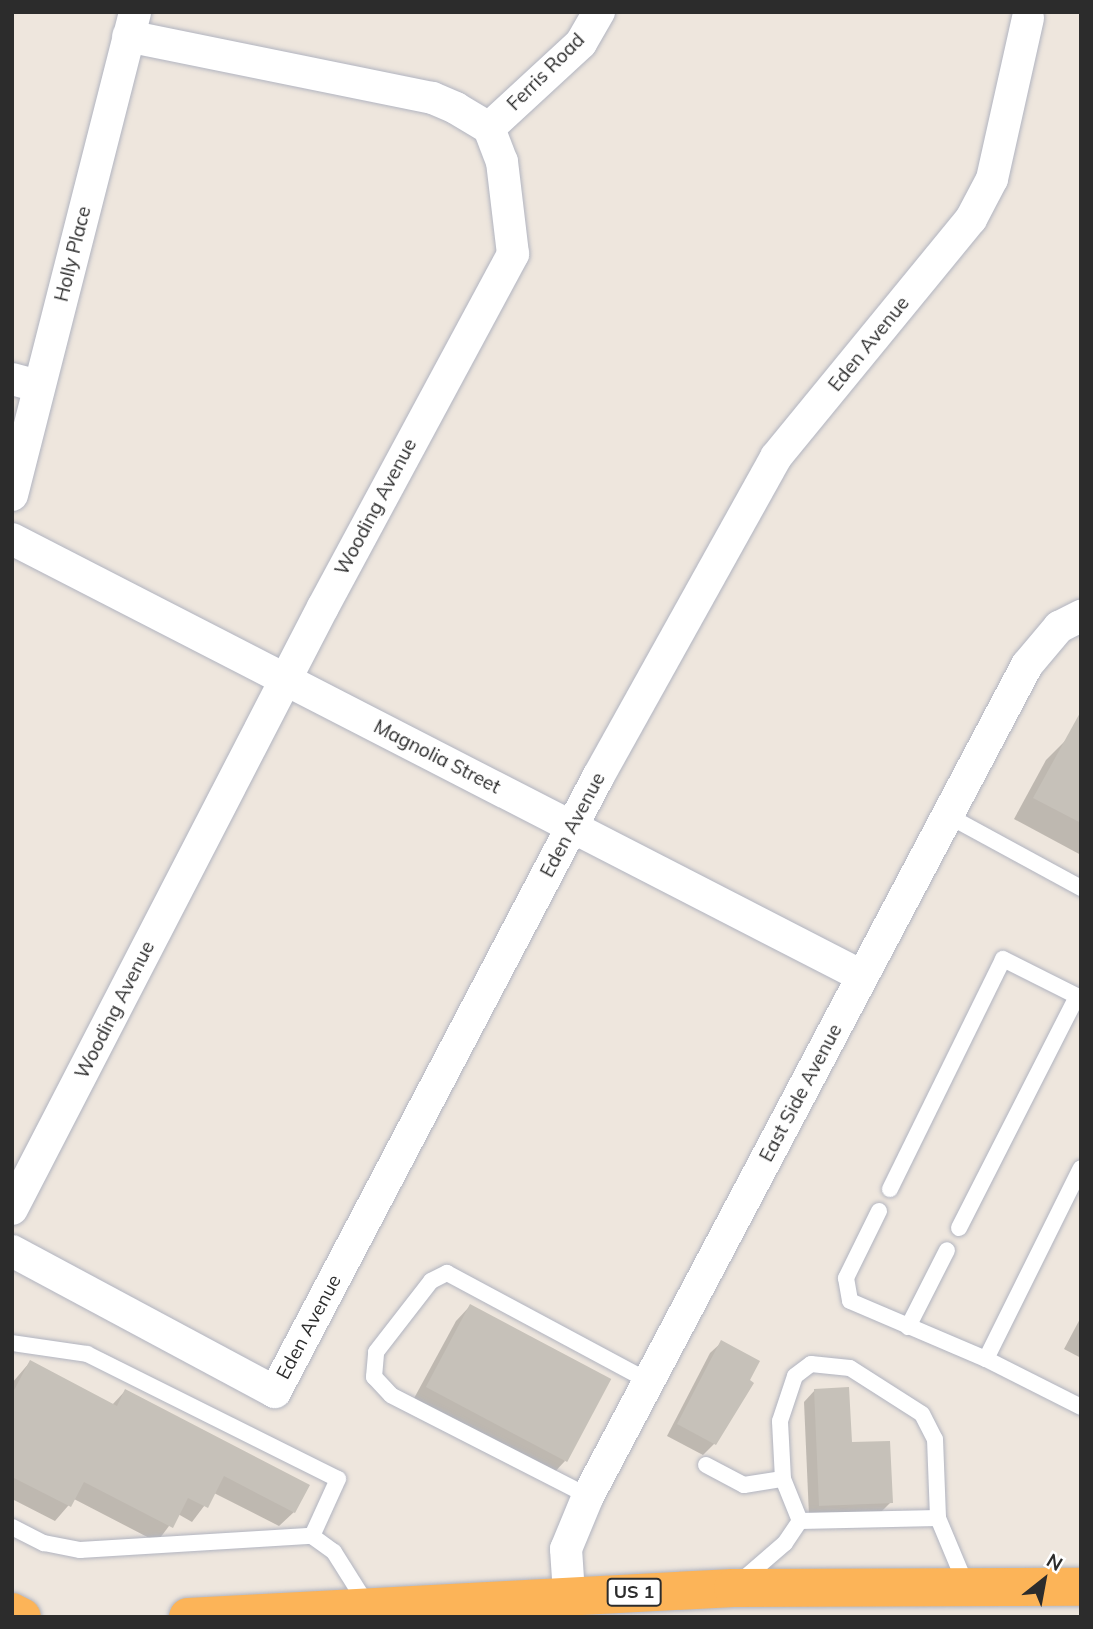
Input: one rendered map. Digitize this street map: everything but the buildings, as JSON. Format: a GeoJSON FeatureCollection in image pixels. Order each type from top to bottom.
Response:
{"type":"FeatureCollection","features":[{"type":"Feature","properties":{"kind":"highway","name":"US 1"},"geometry":{"type":"LineString","coordinates":[[188,1617],[569,1594],[733,1588],[966,1585],[1081,1587]]}},
{"type":"Feature","properties":{"kind":"highway"},"geometry":{"type":"LineString","coordinates":[[12,1612],[22,1617]]}},
{"type":"Feature","properties":{"kind":"street","name":"Ferris Road"},"geometry":{"type":"LineString","coordinates":[[489,128],[581,43],[599,12]]}},
{"type":"Feature","properties":{"kind":"street","name":"Eden Avenue"},"geometry":{"type":"LineString","coordinates":[[12,1251],[275,1392],[572,827],[776,457],[971,219],[992,179],[1028,18]]}},
{"type":"Feature","properties":{"kind":"street"},"geometry":{"type":"LineString","coordinates":[[132,24],[432,98],[489,128]]}},
{"type":"Feature","properties":{"kind":"street","name":"Holly Place"},"geometry":{"type":"LineString","coordinates":[[12,495],[19,481],[26,382],[132,24]]}},
{"type":"Feature","properties":{"kind":"street","name":"Wooding Avenue"},"geometry":{"type":"LineString","coordinates":[[12,1209],[285,679],[513,254],[502,162],[489,128]]}},
{"type":"Feature","properties":{"kind":"street","name":"Magnolia Street"},"geometry":{"type":"LineString","coordinates":[[12,539],[862,976]]}},
{"type":"Feature","properties":{"kind":"street","name":"East Side Avenue"},"geometry":{"type":"LineString","coordinates":[[569,1594],[566,1549],[588,1496],[1027,665],[1059,627],[1081,616]]}},
{"type":"Feature","properties":{"kind":"lane"},"geometry":{"type":"LineString","coordinates":[[947,816],[1081,888]]}},
{"type":"Feature","properties":{"kind":"lane"},"geometry":{"type":"LineString","coordinates":[[890,1189],[1003,959],[1079,997],[959,1228]]}},
{"type":"Feature","properties":{"kind":"lane"},"geometry":{"type":"LineString","coordinates":[[986,1359],[1081,1168]]}},
{"type":"Feature","properties":{"kind":"lane"},"geometry":{"type":"LineString","coordinates":[[879,1211],[846,1279],[845,1293],[855,1304],[986,1359],[1081,1407]]}},
{"type":"Feature","properties":{"kind":"lane"},"geometry":{"type":"LineString","coordinates":[[908,1327],[947,1250]]}},
{"type":"Feature","properties":{"kind":"lane"},"geometry":{"type":"LineString","coordinates":[[588,1496],[391,1395],[374,1377],[376,1352],[431,1281],[447,1273],[650,1382]]}},
{"type":"Feature","properties":{"kind":"lane"},"geometry":{"type":"LineString","coordinates":[[12,1343],[87,1354],[338,1479],[312,1536]]}},
{"type":"Feature","properties":{"kind":"lane"},"geometry":{"type":"LineString","coordinates":[[800,1521],[783,1479],[780,1420],[795,1376],[811,1364],[850,1368],[922,1414],[934,1439],[938,1518],[966,1585]]}},
{"type":"Feature","properties":{"kind":"lane"},"geometry":{"type":"LineString","coordinates":[[706,1465],[744,1485],[783,1479]]}},
{"type":"Feature","properties":{"kind":"lane"},"geometry":{"type":"LineString","coordinates":[[800,1521],[938,1518]]}},
{"type":"Feature","properties":{"kind":"lane"},"geometry":{"type":"LineString","coordinates":[[733,1588],[785,1543],[800,1521]]}},
{"type":"Feature","properties":{"kind":"lane"},"geometry":{"type":"LineString","coordinates":[[12,1527],[44,1544],[80,1550],[312,1536],[334,1552],[368,1606]]}}]}
